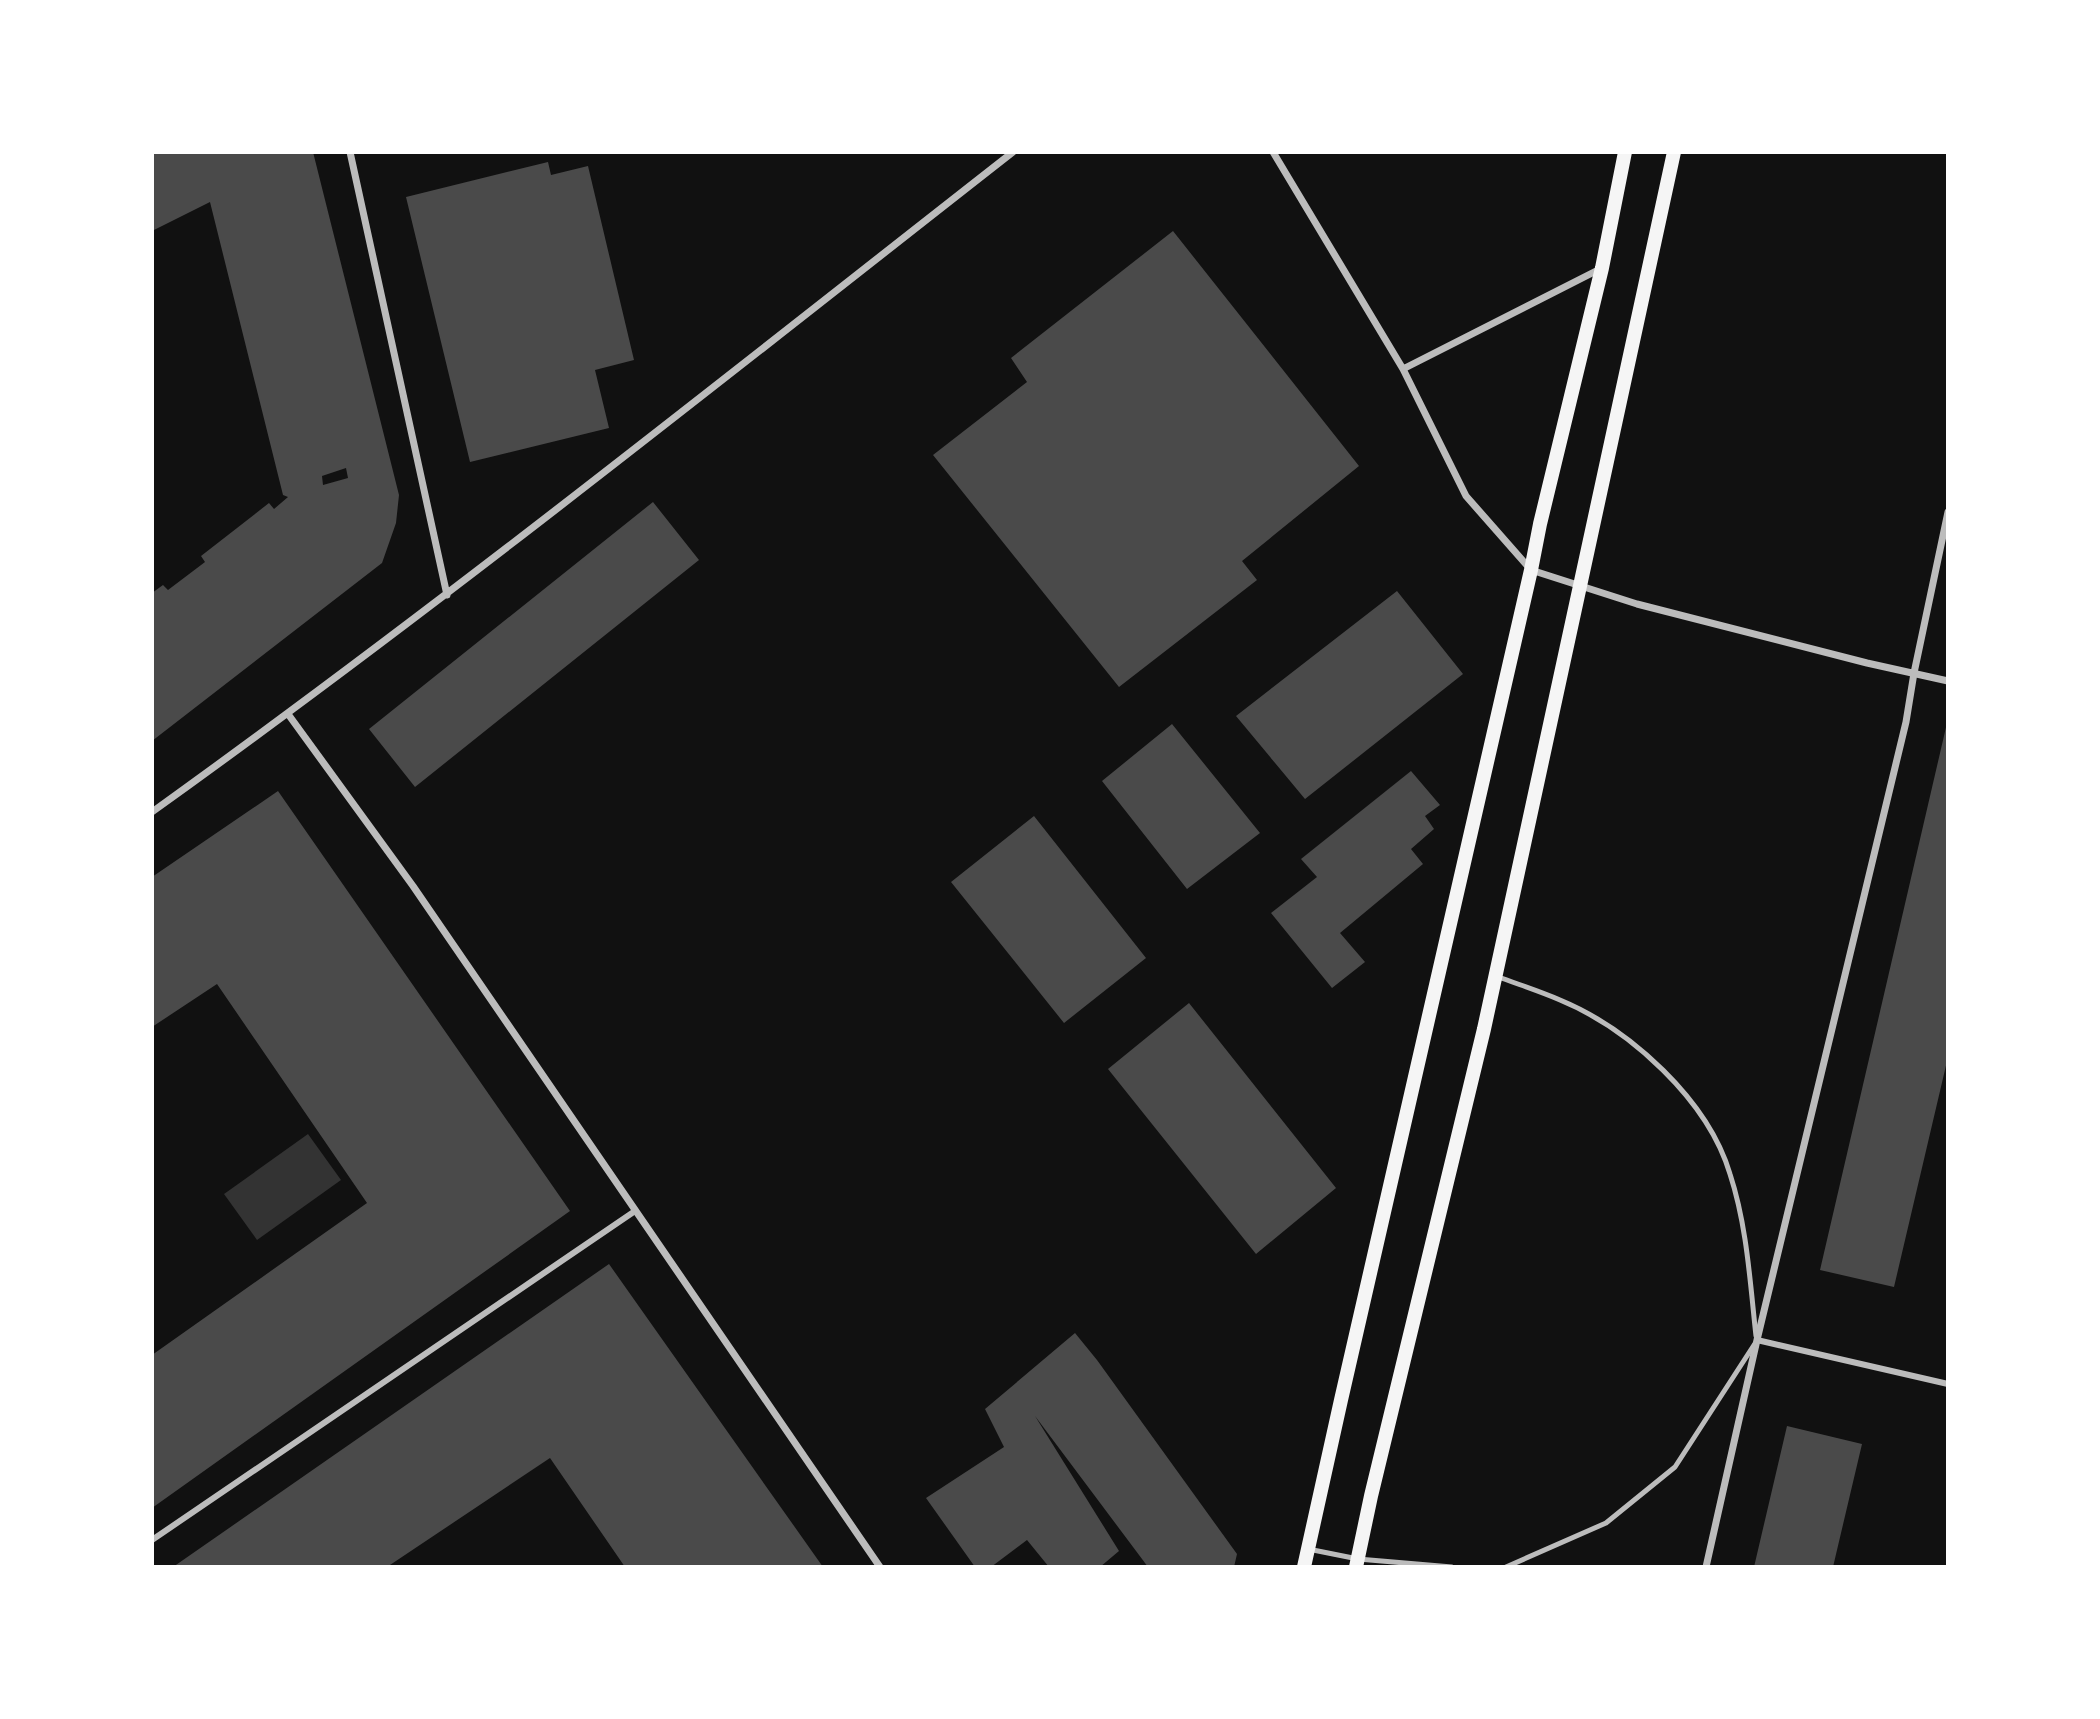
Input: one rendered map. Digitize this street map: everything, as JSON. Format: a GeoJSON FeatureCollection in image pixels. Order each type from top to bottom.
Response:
{"type":"FeatureCollection","features":[{"type":"Feature","properties":{"kind":"main road"},"geometry":{"type":"LineString","coordinates":[[1304,1567],[1540,524],[1602,268],[1625,152]]}},
{"type":"Feature","properties":{"kind":"main road"},"geometry":{"type":"LineString","coordinates":[[1357,1563],[1484,1029],[1674,152]]}},
{"type":"Feature","properties":{"kind":"street"},"geometry":{"type":"LineString","coordinates":[[350,152],[447,595]]}},
{"type":"Feature","properties":{"kind":"street"},"geometry":{"type":"LineString","coordinates":[[152,812],[447,595],[1013,152]]}},
{"type":"Feature","properties":{"kind":"street"},"geometry":{"type":"LineString","coordinates":[[1273,152],[1403,369],[1466,496],[1531,570],[1662,611],[1948,681]]}},
{"type":"Feature","properties":{"kind":"street"},"geometry":{"type":"LineString","coordinates":[[1403,369],[1602,268]]}},
{"type":"Feature","properties":{"kind":"street"},"geometry":{"type":"LineString","coordinates":[[1706,1567],[1757,1340],[1906,722],[1948,512]]}},
{"type":"Feature","properties":{"kind":"street"},"geometry":{"type":"LineString","coordinates":[[288,714],[412,886],[880,1567]]}},
{"type":"Feature","properties":{"kind":"street"},"geometry":{"type":"LineString","coordinates":[[152,1540],[635,1211]]}},
{"type":"Feature","properties":{"kind":"street"},"geometry":{"type":"LineString","coordinates":[[1757,1340],[1948,1384]]}},
{"type":"Feature","properties":{"kind":"lane"},"geometry":{"type":"LineString","coordinates":[[1494,975],[1563,1001],[1625,1037],[1667,1075],[1706,1121],[1730,1172],[1736,1196],[1744,1232],[1757,1340],[1675,1467],[1606,1523],[1506,1567]]}},
{"type":"Feature","properties":{"kind":"lane"},"geometry":{"type":"LineString","coordinates":[[1308,1549],[1357,1563],[1452,1567]]}},
{"type":"Feature","properties":{"kind":"shaded area"},"geometry":{"type":"Polygon","coordinates":[[[308,1134],[341,1180],[257,1240],[224,1194],[308,1134]]]}},
{"type":"Feature","properties":{"kind":"building"},"geometry":{"type":"Polygon","coordinates":[[[152,152],[313,152],[399,495],[396,523],[382,563],[152,741],[152,593],[163,585],[168,590],[205,562],[201,556],[269,503],[274,509],[288,497],[283,495],[210,202],[152,231],[152,152]],[[346,468],[322,476],[323,485],[348,478],[346,468]]]}},
{"type":"Feature","properties":{"kind":"building"},"geometry":{"type":"Polygon","coordinates":[[[548,162],[551,175],[588,166],[634,360],[595,370],[609,428],[470,462],[406,197],[548,162]]]}},
{"type":"Feature","properties":{"kind":"building"},"geometry":{"type":"Polygon","coordinates":[[[1173,231],[1359,466],[1242,561],[1257,580],[1119,687],[933,455],[1027,382],[1011,358],[1173,231]]]}},
{"type":"Feature","properties":{"kind":"building"},"geometry":{"type":"Polygon","coordinates":[[[653,502],[699,560],[415,787],[369,729],[653,502]]]}},
{"type":"Feature","properties":{"kind":"building"},"geometry":{"type":"Polygon","coordinates":[[[1397,591],[1463,674],[1305,799],[1236,716],[1397,591]]]}},
{"type":"Feature","properties":{"kind":"building"},"geometry":{"type":"Polygon","coordinates":[[[1947,723],[1948,1057],[1894,1287],[1820,1270],[1947,723]]]}},
{"type":"Feature","properties":{"kind":"building"},"geometry":{"type":"Polygon","coordinates":[[[1172,724],[1260,833],[1187,889],[1102,781],[1172,724]]]}},
{"type":"Feature","properties":{"kind":"building"},"geometry":{"type":"Polygon","coordinates":[[[1411,771],[1440,805],[1425,816],[1434,829],[1411,849],[1423,864],[1340,933],[1365,962],[1332,988],[1271,913],[1317,877],[1301,859],[1411,771]]]}},
{"type":"Feature","properties":{"kind":"building"},"geometry":{"type":"Polygon","coordinates":[[[278,791],[570,1211],[152,1508],[152,1355],[367,1203],[217,984],[152,1027],[152,877],[278,791]]]}},
{"type":"Feature","properties":{"kind":"building"},"geometry":{"type":"Polygon","coordinates":[[[1034,816],[1146,958],[1064,1023],[951,882],[1034,816]]]}},
{"type":"Feature","properties":{"kind":"building"},"geometry":{"type":"Polygon","coordinates":[[[1189,1003],[1336,1188],[1256,1254],[1108,1069],[1189,1003]]]}},
{"type":"Feature","properties":{"kind":"building"},"geometry":{"type":"Polygon","coordinates":[[[609,1264],[823,1567],[625,1567],[550,1458],[387,1567],[173,1567],[609,1264]]]}},
{"type":"Feature","properties":{"kind":"building"},"geometry":{"type":"Polygon","coordinates":[[[1075,1333],[1237,1554],[1234,1567],[1148,1567],[1035,1416],[1119,1551],[1100,1567],[1049,1567],[1027,1540],[991,1567],[975,1567],[926,1498],[1004,1447],[985,1409],[1075,1333]]]}},
{"type":"Feature","properties":{"kind":"building"},"geometry":{"type":"Polygon","coordinates":[[[1787,1426],[1862,1444],[1833,1567],[1754,1567],[1787,1426]]]}}]}
